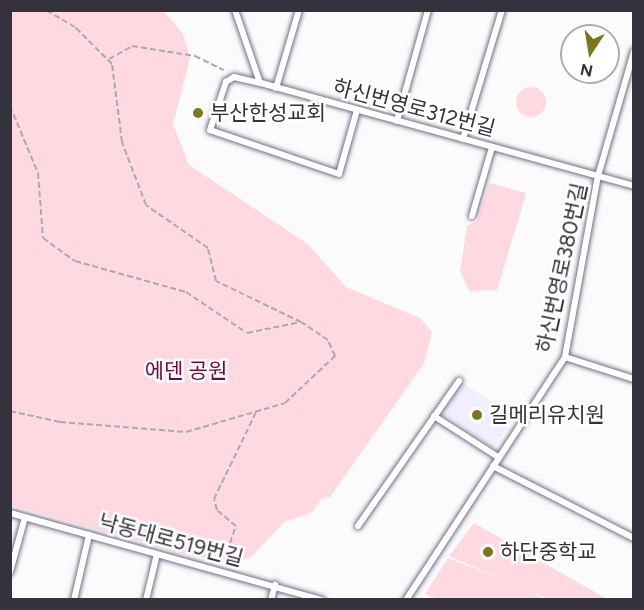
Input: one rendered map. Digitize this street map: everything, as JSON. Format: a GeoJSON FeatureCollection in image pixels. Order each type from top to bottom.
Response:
{"type":"FeatureCollection","features":[{"type":"Feature","properties":{"kind":"lane"},"geometry":{"type":"LineString","coordinates":[[235,10],[261,83]]}},
{"type":"Feature","properties":{"kind":"lane"},"geometry":{"type":"LineString","coordinates":[[276,88],[299,10]]}},
{"type":"Feature","properties":{"kind":"lane"},"geometry":{"type":"LineString","coordinates":[[397,121],[428,10]]}},
{"type":"Feature","properties":{"kind":"lane"},"geometry":{"type":"LineString","coordinates":[[463,139],[502,10]]}},
{"type":"Feature","properties":{"kind":"lane","name":"하신번영로380번길"},"geometry":{"type":"LineString","coordinates":[[493,466],[565,357],[598,176],[633,51]]}},
{"type":"Feature","properties":{"kind":"lane","name":"하신번영로312번길"},"geometry":{"type":"LineString","coordinates":[[357,110],[339,174],[213,135],[226,82],[234,77],[261,83],[633,186]]}},
{"type":"Feature","properties":{"kind":"lane"},"geometry":{"type":"LineString","coordinates":[[472,216],[492,147]]}},
{"type":"Feature","properties":{"kind":"lane"},"geometry":{"type":"LineString","coordinates":[[565,357],[633,379]]}},
{"type":"Feature","properties":{"kind":"lane"},"geometry":{"type":"LineString","coordinates":[[358,526],[459,381]]}},
{"type":"Feature","properties":{"kind":"lane"},"geometry":{"type":"LineString","coordinates":[[435,416],[498,457]]}},
{"type":"Feature","properties":{"kind":"lane"},"geometry":{"type":"LineString","coordinates":[[406,600],[493,466],[633,538]]}},
{"type":"Feature","properties":{"kind":"lane","name":"낙동대로519번길"},"geometry":{"type":"LineString","coordinates":[[10,513],[236,574],[322,600]]}},
{"type":"Feature","properties":{"kind":"lane"},"geometry":{"type":"LineString","coordinates":[[10,572],[25,517]]}},
{"type":"Feature","properties":{"kind":"lane"},"geometry":{"type":"LineString","coordinates":[[74,600],[88,535]]}},
{"type":"Feature","properties":{"kind":"lane"},"geometry":{"type":"LineString","coordinates":[[146,600],[158,554]]}},
{"type":"Feature","properties":{"kind":"lane"},"geometry":{"type":"LineString","coordinates":[[271,600],[275,585]]}},
{"type":"Feature","properties":{"kind":"path"},"geometry":{"type":"LineString","coordinates":[[10,411],[171,434],[285,404],[335,356],[328,340],[301,322],[216,281],[208,248],[146,206],[122,142],[118,77],[108,60],[75,27],[45,10]]}},
{"type":"Feature","properties":{"kind":"path"},"geometry":{"type":"LineString","coordinates":[[108,60],[132,46],[203,59],[227,74]]}},
{"type":"Feature","properties":{"kind":"path"},"geometry":{"type":"LineString","coordinates":[[10,105],[39,173],[43,238],[75,261],[186,292],[247,333],[301,322]]}},
{"type":"Feature","properties":{"kind":"path"},"geometry":{"type":"LineString","coordinates":[[236,574],[230,543],[236,526],[217,510],[214,499],[256,412]]}},
{"type":"Feature","properties":{"kind":"shaded area","name":"길메리유치원"},"geometry":{"type":"Polygon","coordinates":[[[462,382],[514,417],[494,448],[441,413],[462,382]]]}},
{"type":"Feature","properties":{"kind":"green space","name":"에덴 공원"},"geometry":{"type":"Polygon","coordinates":[[[10,11],[164,11],[183,34],[190,58],[173,124],[189,165],[308,244],[346,287],[420,318],[432,332],[424,363],[330,497],[322,498],[312,512],[284,522],[251,557],[235,562],[189,555],[11,505],[10,11]]]}},
{"type":"Feature","properties":{"kind":"green space"},"geometry":{"type":"Polygon","coordinates":[[[531,87],[537,88],[545,96],[545,108],[537,116],[531,117],[525,116],[517,108],[516,102],[517,96],[525,88],[531,87]]]}},
{"type":"Feature","properties":{"kind":"green space"},"geometry":{"type":"Polygon","coordinates":[[[490,183],[526,193],[497,290],[469,291],[460,271],[467,226],[477,221],[490,183]]]}},
{"type":"Feature","properties":{"kind":"green space"},"geometry":{"type":"Polygon","coordinates":[[[474,523],[607,599],[547,599],[449,556],[474,523]]]}},
{"type":"Feature","properties":{"kind":"green space"},"geometry":{"type":"Polygon","coordinates":[[[448,558],[524,588],[543,599],[437,599],[425,594],[448,558]]]}},
{"type":"Feature","properties":{"kind":"place","name":"부산한성교회"},"geometry":{"type":"Point","coordinates":[198,113]}},
{"type":"Feature","properties":{"kind":"place","name":"길메리유치원"},"geometry":{"type":"Point","coordinates":[477,415]}},
{"type":"Feature","properties":{"kind":"place","name":"하단중학교"},"geometry":{"type":"Point","coordinates":[488,552]}}]}
